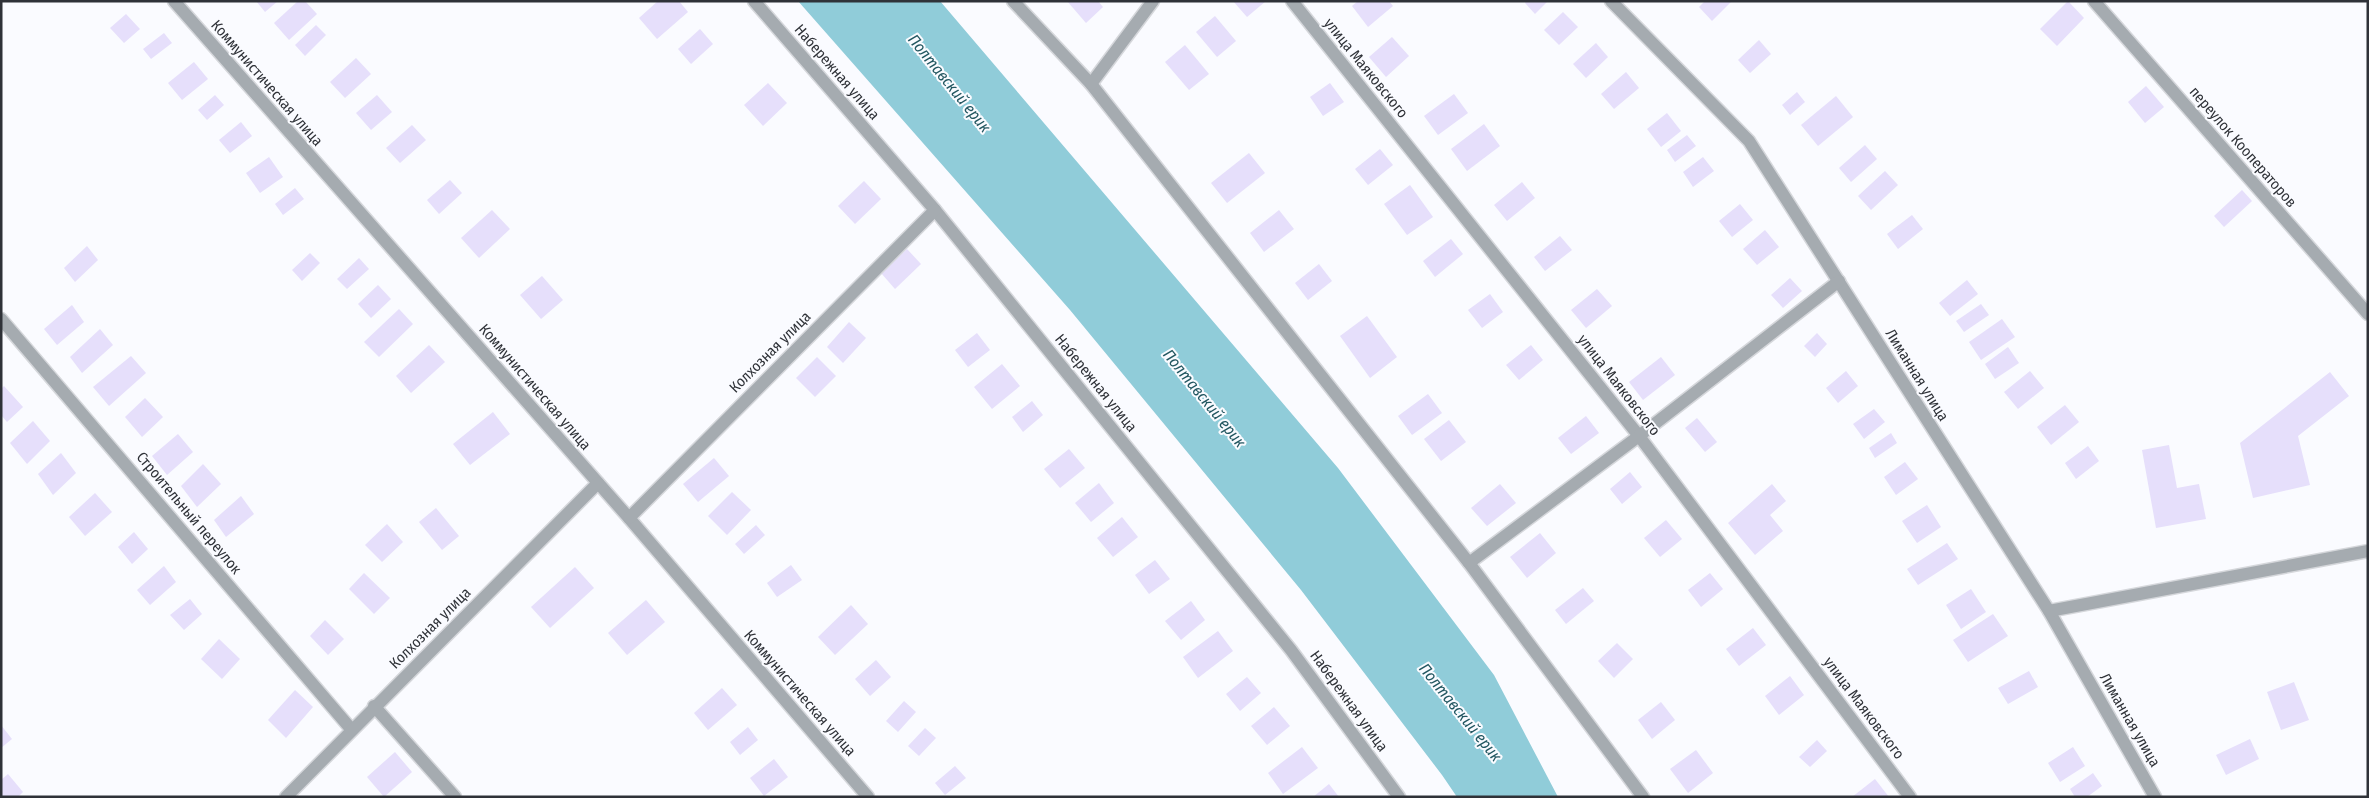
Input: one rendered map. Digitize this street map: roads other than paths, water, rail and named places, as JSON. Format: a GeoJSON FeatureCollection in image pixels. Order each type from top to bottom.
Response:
{"type":"FeatureCollection","features":[{"type":"Feature","properties":{"kind":"street","name":"Коммунистическая улица"},"geometry":{"type":"LineString","coordinates":[[174,1],[629,518],[868,797]]}},
{"type":"Feature","properties":{"kind":"street","name":"Набережная улица"},"geometry":{"type":"LineString","coordinates":[[754,1],[935,210],[1291,650],[1399,797]]}},
{"type":"Feature","properties":{"kind":"street"},"geometry":{"type":"LineString","coordinates":[[1013,1],[1091,84],[1469,563],[1643,797]]}},
{"type":"Feature","properties":{"kind":"street"},"geometry":{"type":"LineString","coordinates":[[1091,84],[1153,1]]}},
{"type":"Feature","properties":{"kind":"street","name":"улица Маяковского"},"geometry":{"type":"LineString","coordinates":[[1292,1],[1639,436],[1910,797]]}},
{"type":"Feature","properties":{"kind":"street","name":"Лиманная улица"},"geometry":{"type":"LineString","coordinates":[[1611,1],[1749,141],[2048,611],[2155,797]]}},
{"type":"Feature","properties":{"kind":"street","name":"переулок Кооператоров"},"geometry":{"type":"LineString","coordinates":[[2094,1],[2368,314]]}},
{"type":"Feature","properties":{"kind":"street","name":"Колхозная улица"},"geometry":{"type":"LineString","coordinates":[[629,518],[935,210]]}},
{"type":"Feature","properties":{"kind":"street"},"geometry":{"type":"LineString","coordinates":[[1469,563],[1639,436],[1839,281]]}},
{"type":"Feature","properties":{"kind":"street","name":"Строительный переулок"},"geometry":{"type":"LineString","coordinates":[[1,319],[351,729]]}},
{"type":"Feature","properties":{"kind":"street","name":"Колхозная улица"},"geometry":{"type":"LineString","coordinates":[[286,797],[351,729],[598,483]]}},
{"type":"Feature","properties":{"kind":"street"},"geometry":{"type":"LineString","coordinates":[[2048,611],[2368,551]]}},
{"type":"Feature","properties":{"kind":"street"},"geometry":{"type":"LineString","coordinates":[[374,706],[456,797]]}},
{"type":"Feature","properties":{"kind":"water","name":"Полтавский ерик"},"geometry":{"type":"Polygon","coordinates":[[[798,1],[940,1],[1338,468],[1494,675],[1558,797],[1457,797],[1301,590],[1070,310],[798,1]]]}}]}
